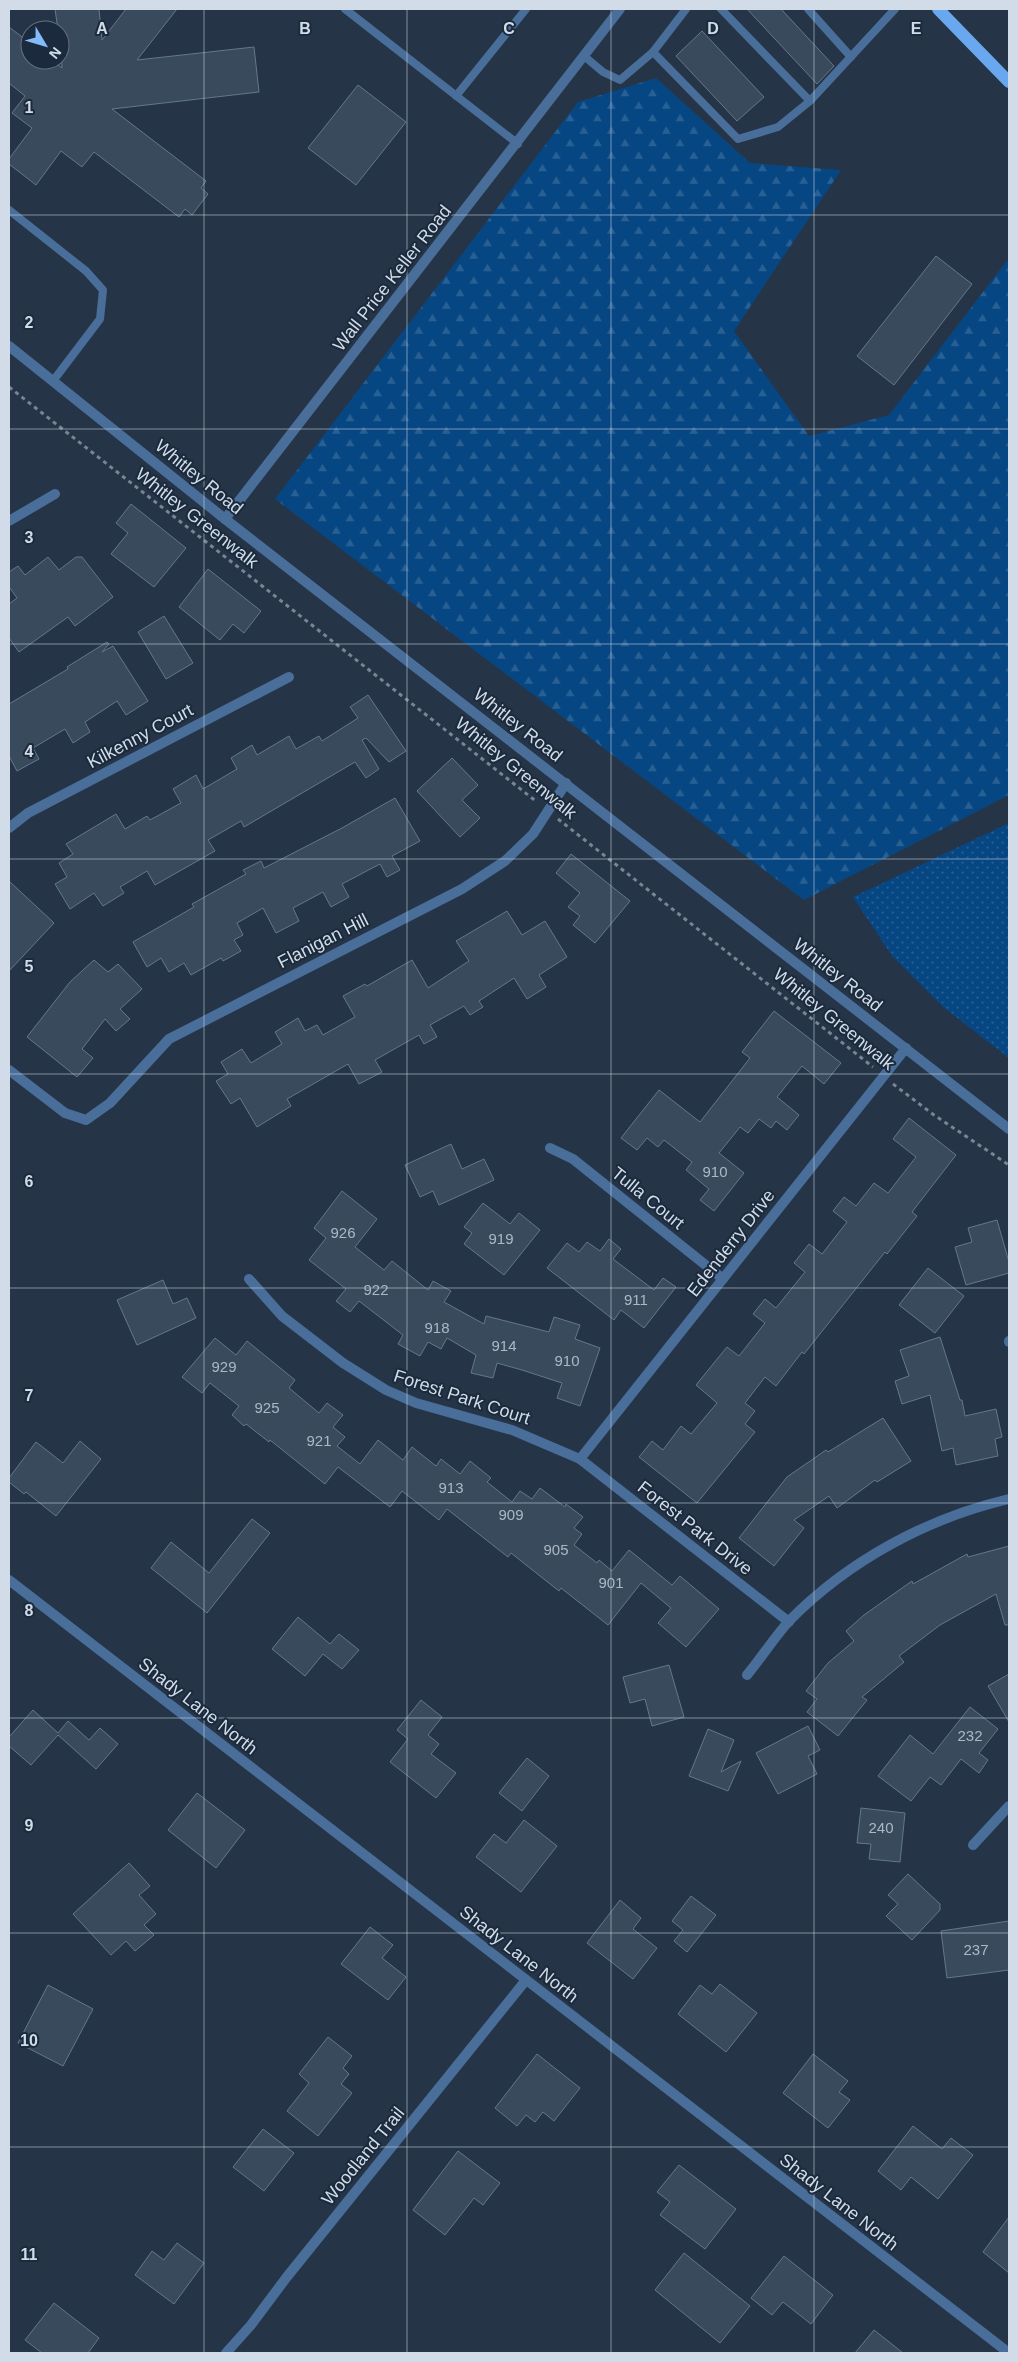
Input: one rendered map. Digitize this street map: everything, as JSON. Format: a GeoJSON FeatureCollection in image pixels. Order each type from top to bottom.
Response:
{"type":"FeatureCollection","features":[{"type":"Feature","properties":{"kind":"main road"},"geometry":{"type":"LineString","coordinates":[[938,9],[1009,82]]}},
{"type":"Feature","properties":{"kind":"street","name":"Wall Price Keller Road"},"geometry":{"type":"LineString","coordinates":[[225,519],[518,144],[620,9]]}},
{"type":"Feature","properties":{"kind":"street","name":"Whitley Road"},"geometry":{"type":"LineString","coordinates":[[9,346],[225,519],[1009,1129]]}},
{"type":"Feature","properties":{"kind":"street"},"geometry":{"type":"LineString","coordinates":[[9,521],[55,494]]}},
{"type":"Feature","properties":{"kind":"street","name":"Kilkenny Court"},"geometry":{"type":"LineString","coordinates":[[9,828],[28,813],[288,677]]}},
{"type":"Feature","properties":{"kind":"street","name":"Flanigan Hill"},"geometry":{"type":"LineString","coordinates":[[9,1070],[65,1113],[86,1120],[110,1103],[168,1038],[462,889],[505,861],[533,834],[566,783]]}},
{"type":"Feature","properties":{"kind":"street","name":"Edenderry Drive"},"geometry":{"type":"LineString","coordinates":[[580,1459],[906,1048]]}},
{"type":"Feature","properties":{"kind":"street","name":"Tulla Court"},"geometry":{"type":"LineString","coordinates":[[550,1148],[573,1159],[723,1279]]}},
{"type":"Feature","properties":{"kind":"street","name":"Forest Park Court"},"geometry":{"type":"LineString","coordinates":[[249,1279],[282,1316],[343,1363],[386,1390],[416,1402],[512,1430],[580,1459]]}},
{"type":"Feature","properties":{"kind":"street","name":"Forest Park Drive"},"geometry":{"type":"LineString","coordinates":[[580,1459],[788,1622]]}},
{"type":"Feature","properties":{"kind":"street"},"geometry":{"type":"LineString","coordinates":[[747,1675],[788,1622],[839,1576],[877,1551],[956,1515],[1009,1499]]}},
{"type":"Feature","properties":{"kind":"street","name":"Shady Lane North"},"geometry":{"type":"LineString","coordinates":[[9,1580],[1009,2353]]}},
{"type":"Feature","properties":{"kind":"street"},"geometry":{"type":"LineString","coordinates":[[973,1845],[1009,1806]]}},
{"type":"Feature","properties":{"kind":"street","name":"Woodland Trail"},"geometry":{"type":"LineString","coordinates":[[229,2352],[526,1980]]}},
{"type":"Feature","properties":{"kind":"lane"},"geometry":{"type":"LineString","coordinates":[[345,9],[518,144]]}},
{"type":"Feature","properties":{"kind":"lane"},"geometry":{"type":"LineString","coordinates":[[456,96],[526,9]]}},
{"type":"Feature","properties":{"kind":"lane"},"geometry":{"type":"LineString","coordinates":[[584,56],[603,72],[620,80],[653,52],[686,9]]}},
{"type":"Feature","properties":{"kind":"lane"},"geometry":{"type":"LineString","coordinates":[[721,9],[810,101]]}},
{"type":"Feature","properties":{"kind":"lane"},"geometry":{"type":"LineString","coordinates":[[808,9],[851,57]]}},
{"type":"Feature","properties":{"kind":"lane"},"geometry":{"type":"LineString","coordinates":[[653,52],[738,139],[778,127],[810,101],[895,9]]}},
{"type":"Feature","properties":{"kind":"lane"},"geometry":{"type":"LineString","coordinates":[[9,210],[86,271],[103,290],[100,319],[53,381]]}},
{"type":"Feature","properties":{"kind":"path","name":"Whitley Greenwalk"},"geometry":{"type":"LineString","coordinates":[[9,387],[934,1115],[1009,1165]]}},
{"type":"Feature","properties":{"kind":"green space"},"geometry":{"type":"Polygon","coordinates":[[[656,78],[750,163],[841,170],[734,331],[809,436],[889,415],[1009,258],[1009,795],[804,900],[275,499],[578,102],[656,78]]]}},
{"type":"Feature","properties":{"kind":"green space"},"geometry":{"type":"Polygon","coordinates":[[[1009,823],[1009,1058],[943,1007],[892,956],[853,897],[1009,823]]]}},
{"type":"Feature","properties":{"kind":"building"},"geometry":{"type":"Polygon","coordinates":[[[55,9],[99,9],[102,40],[126,9],[177,9],[137,60],[254,47],[259,92],[112,109],[206,181],[201,188],[208,194],[192,215],[185,209],[179,217],[94,152],[82,167],[61,151],[36,185],[9,164],[9,159],[32,128],[12,113],[25,96],[9,83],[9,27],[20,35],[20,70],[70,70],[70,20],[57,20],[55,9]]]}},
{"type":"Feature","properties":{"kind":"building"},"geometry":{"type":"Polygon","coordinates":[[[747,9],[781,9],[834,66],[817,84],[747,9]]]}},
{"type":"Feature","properties":{"kind":"building"},"geometry":{"type":"Polygon","coordinates":[[[702,31],[764,97],[737,121],[676,56],[702,31]]]}},
{"type":"Feature","properties":{"kind":"building"},"geometry":{"type":"Polygon","coordinates":[[[358,85],[406,122],[356,185],[308,148],[358,85]]]}},
{"type":"Feature","properties":{"kind":"building"},"geometry":{"type":"Polygon","coordinates":[[[936,256],[972,284],[894,385],[857,356],[936,256]]]}},
{"type":"Feature","properties":{"kind":"building"},"geometry":{"type":"Polygon","coordinates":[[[131,504],[186,548],[154,587],[111,554],[128,533],[116,523],[131,504]]]}},
{"type":"Feature","properties":{"kind":"building"},"geometry":{"type":"Polygon","coordinates":[[[48,557],[59,570],[76,557],[82,557],[113,597],[75,626],[68,617],[19,652],[9,638],[9,604],[17,598],[9,587],[9,572],[18,566],[25,575],[48,557]]]}},
{"type":"Feature","properties":{"kind":"building"},"geometry":{"type":"Polygon","coordinates":[[[208,569],[261,611],[244,633],[233,624],[220,640],[179,607],[208,569]]]}},
{"type":"Feature","properties":{"kind":"building"},"geometry":{"type":"Polygon","coordinates":[[[164,616],[193,663],[166,679],[138,632],[164,616]]]}},
{"type":"Feature","properties":{"kind":"building"},"geometry":{"type":"Polygon","coordinates":[[[107,642],[109,644],[102,652],[113,646],[148,701],[126,715],[117,701],[85,722],[90,732],[73,743],[65,729],[33,748],[39,759],[17,771],[9,756],[9,704],[68,669],[67,667],[107,642]]]}},
{"type":"Feature","properties":{"kind":"building"},"geometry":{"type":"Polygon","coordinates":[[[368,695],[406,751],[389,762],[366,738],[362,740],[379,769],[366,778],[355,762],[244,827],[241,821],[208,840],[215,851],[155,885],[147,871],[120,887],[124,893],[103,906],[94,893],[70,909],[55,884],[67,877],[59,863],[73,854],[66,844],[116,814],[125,829],[147,816],[150,820],[181,803],[173,789],[196,775],[203,789],[237,769],[231,758],[252,745],[257,755],[289,736],[296,749],[319,736],[322,741],[358,718],[350,707],[368,695]]]}},
{"type":"Feature","properties":{"kind":"building"},"geometry":{"type":"Polygon","coordinates":[[[452,758],[478,785],[462,800],[480,818],[460,837],[417,791],[452,758]]]}},
{"type":"Feature","properties":{"kind":"building"},"geometry":{"type":"Polygon","coordinates":[[[395,798],[420,841],[392,856],[400,870],[387,877],[380,864],[342,884],[349,897],[331,907],[323,892],[293,908],[299,921],[276,933],[263,908],[237,923],[243,935],[234,940],[241,951],[223,961],[221,958],[191,975],[184,963],[169,972],[161,958],[147,967],[133,942],[194,907],[192,904],[246,874],[243,870],[261,861],[264,868],[395,798]]]}},
{"type":"Feature","properties":{"kind":"building"},"geometry":{"type":"Polygon","coordinates":[[[571,854],[630,901],[595,943],[573,925],[580,916],[568,907],[580,893],[556,873],[571,854]]]}},
{"type":"Feature","properties":{"kind":"building"},"geometry":{"type":"Polygon","coordinates":[[[9,881],[54,923],[9,971],[9,881]]]}},
{"type":"Feature","properties":{"kind":"building"},"geometry":{"type":"Polygon","coordinates":[[[507,911],[522,935],[545,921],[567,957],[539,975],[546,987],[527,999],[514,978],[479,1001],[483,1007],[470,1015],[464,1006],[430,1025],[437,1037],[424,1044],[419,1035],[375,1060],[382,1072],[359,1084],[348,1064],[287,1099],[291,1106],[257,1127],[240,1098],[231,1104],[216,1081],[228,1074],[221,1062],[242,1049],[251,1063],[282,1044],[275,1032],[298,1018],[305,1031],[317,1025],[323,1035],[355,1017],[343,996],[365,984],[367,986],[412,960],[428,988],[469,961],[456,941],[507,911]]]}},
{"type":"Feature","properties":{"kind":"building"},"geometry":{"type":"Polygon","coordinates":[[[94,960],[108,972],[118,964],[142,989],[120,1009],[130,1019],[116,1031],[105,1019],[82,1049],[93,1058],[77,1077],[27,1037],[70,982],[94,960]]]}},
{"type":"Feature","properties":{"kind":"building"},"geometry":{"type":"Polygon","coordinates":[[[774,1011],[841,1063],[824,1084],[802,1066],[777,1097],[799,1115],[787,1130],[776,1121],[771,1128],[759,1119],[748,1133],[740,1127],[719,1153],[744,1173],[714,1211],[700,1200],[709,1189],[686,1170],[692,1162],[664,1140],[658,1147],[647,1138],[637,1150],[621,1138],[659,1090],[700,1122],[750,1058],[742,1052],[774,1011]]]}},
{"type":"Feature","properties":{"kind":"building"},"geometry":{"type":"Polygon","coordinates":[[[909,1118],[956,1155],[912,1212],[917,1216],[887,1254],[885,1252],[804,1354],[802,1352],[776,1386],[765,1377],[745,1403],[755,1411],[745,1424],[755,1432],[697,1503],[639,1457],[652,1441],[663,1450],[681,1426],[691,1434],[717,1403],[696,1385],[727,1347],[739,1356],[765,1323],[753,1314],[765,1299],[776,1308],[805,1272],[794,1263],[809,1244],[822,1254],[847,1222],[833,1211],[844,1197],[856,1206],[874,1183],[888,1193],[916,1157],[893,1139],[909,1118]]]}},
{"type":"Feature","properties":{"kind":"building"},"geometry":{"type":"Polygon","coordinates":[[[451,1144],[462,1169],[484,1159],[494,1180],[439,1205],[433,1191],[420,1197],[405,1165],[451,1144]]]}},
{"type":"Feature","properties":{"kind":"building"},"geometry":{"type":"Polygon","coordinates":[[[342,1191],[377,1219],[355,1247],[384,1270],[392,1261],[428,1290],[433,1281],[451,1291],[444,1302],[484,1324],[486,1316],[549,1332],[554,1317],[580,1325],[575,1339],[600,1348],[580,1406],[557,1398],[562,1383],[522,1370],[497,1363],[493,1378],[471,1373],[476,1355],[447,1338],[441,1349],[428,1342],[420,1356],[398,1344],[403,1335],[359,1301],[350,1312],[336,1301],[346,1289],[309,1260],[326,1238],[314,1228],[342,1191]]]}},
{"type":"Feature","properties":{"kind":"building"},"geometry":{"type":"Polygon","coordinates":[[[483,1203],[510,1224],[519,1213],[540,1230],[504,1275],[464,1244],[472,1233],[464,1227],[483,1203]]]}},
{"type":"Feature","properties":{"kind":"building"},"geometry":{"type":"Polygon","coordinates":[[[997,1220],[1009,1262],[1009,1273],[966,1285],[955,1247],[972,1242],[968,1228],[997,1220]]]}},
{"type":"Feature","properties":{"kind":"building"},"geometry":{"type":"Polygon","coordinates":[[[609,1239],[621,1249],[613,1259],[654,1290],[663,1278],[676,1287],[644,1328],[621,1310],[614,1320],[547,1268],[567,1243],[579,1252],[587,1242],[600,1251],[609,1239]]]}},
{"type":"Feature","properties":{"kind":"building"},"geometry":{"type":"Polygon","coordinates":[[[928,1268],[964,1296],[935,1333],[899,1305],[928,1268]]]}},
{"type":"Feature","properties":{"kind":"building"},"geometry":{"type":"Polygon","coordinates":[[[163,1280],[173,1304],[187,1298],[196,1318],[137,1345],[117,1300],[163,1280]]]}},
{"type":"Feature","properties":{"kind":"building"},"geometry":{"type":"Polygon","coordinates":[[[940,1337],[960,1400],[962,1400],[965,1416],[996,1409],[1002,1437],[995,1439],[998,1456],[956,1465],[953,1448],[942,1451],[930,1395],[902,1404],[895,1381],[909,1376],[900,1350],[940,1337]]]}},
{"type":"Feature","properties":{"kind":"building"},"geometry":{"type":"Polygon","coordinates":[[[215,1338],[236,1355],[247,1341],[295,1380],[289,1388],[319,1413],[327,1403],[343,1415],[333,1427],[345,1437],[337,1446],[360,1464],[378,1440],[403,1460],[412,1447],[436,1466],[441,1459],[460,1474],[470,1461],[491,1478],[487,1482],[512,1502],[520,1491],[532,1499],[540,1488],[565,1507],[566,1504],[583,1517],[574,1528],[582,1534],[574,1545],[597,1563],[599,1560],[612,1571],[629,1550],[672,1585],[680,1576],[719,1609],[686,1647],[658,1623],[671,1608],[641,1583],[608,1625],[561,1588],[559,1591],[511,1553],[508,1557],[447,1509],[439,1520],[402,1491],[390,1507],[338,1467],[325,1484],[270,1440],[269,1442],[246,1424],[244,1426],[232,1415],[239,1406],[210,1383],[202,1393],[182,1377],[215,1338]]]}},
{"type":"Feature","properties":{"kind":"building"},"geometry":{"type":"Polygon","coordinates":[[[883,1418],[911,1461],[877,1482],[875,1480],[837,1508],[829,1496],[794,1520],[804,1528],[774,1566],[739,1538],[787,1477],[826,1450],[828,1452],[883,1418]]]}},
{"type":"Feature","properties":{"kind":"building"},"geometry":{"type":"Polygon","coordinates":[[[80,1441],[101,1459],[56,1516],[26,1492],[24,1494],[9,1482],[9,1478],[36,1442],[63,1463],[80,1441]]]}},
{"type":"Feature","properties":{"kind":"building"},"geometry":{"type":"Polygon","coordinates":[[[252,1519],[270,1533],[207,1613],[151,1568],[171,1542],[209,1573],[252,1519]]]}},
{"type":"Feature","properties":{"kind":"building"},"geometry":{"type":"Polygon","coordinates":[[[1009,1546],[1009,1625],[1005,1625],[996,1594],[940,1625],[899,1656],[904,1662],[862,1697],[867,1700],[838,1736],[807,1712],[817,1699],[806,1691],[828,1663],[854,1641],[846,1631],[864,1615],[912,1581],[913,1584],[967,1554],[968,1557],[1009,1546]]]}},
{"type":"Feature","properties":{"kind":"building"},"geometry":{"type":"Polygon","coordinates":[[[298,1617],[330,1644],[339,1634],[359,1650],[342,1669],[323,1654],[305,1676],[272,1649],[298,1617]]]}},
{"type":"Feature","properties":{"kind":"building"},"geometry":{"type":"Polygon","coordinates":[[[669,1665],[684,1717],[652,1726],[645,1699],[630,1703],[623,1677],[669,1665]]]}},
{"type":"Feature","properties":{"kind":"building"},"geometry":{"type":"Polygon","coordinates":[[[1009,1674],[1009,1722],[988,1686],[1009,1674]]]}},
{"type":"Feature","properties":{"kind":"building"},"geometry":{"type":"Polygon","coordinates":[[[421,1700],[442,1717],[428,1735],[439,1744],[431,1754],[456,1773],[436,1798],[390,1762],[408,1739],[397,1730],[421,1700]]]}},
{"type":"Feature","properties":{"kind":"building"},"geometry":{"type":"Polygon","coordinates":[[[970,1707],[998,1729],[979,1753],[988,1760],[979,1773],[961,1759],[941,1785],[930,1777],[911,1801],[878,1776],[910,1735],[933,1754],[970,1707]]]}},
{"type":"Feature","properties":{"kind":"building"},"geometry":{"type":"Polygon","coordinates":[[[33,1710],[58,1733],[68,1721],[89,1740],[100,1728],[118,1744],[96,1769],[58,1735],[31,1765],[9,1746],[9,1737],[33,1710]]]}},
{"type":"Feature","properties":{"kind":"building"},"geometry":{"type":"Polygon","coordinates":[[[808,1726],[820,1750],[808,1756],[817,1774],[778,1794],[756,1753],[808,1726]]]}},
{"type":"Feature","properties":{"kind":"building"},"geometry":{"type":"Polygon","coordinates":[[[708,1729],[734,1740],[721,1772],[741,1761],[728,1791],[689,1776],[708,1729]]]}},
{"type":"Feature","properties":{"kind":"building"},"geometry":{"type":"Polygon","coordinates":[[[527,1758],[549,1776],[522,1811],[499,1793],[527,1758]]]}},
{"type":"Feature","properties":{"kind":"building"},"geometry":{"type":"Polygon","coordinates":[[[197,1793],[245,1830],[216,1868],[168,1830],[197,1793]]]}},
{"type":"Feature","properties":{"kind":"building"},"geometry":{"type":"Polygon","coordinates":[[[861,1808],[905,1813],[900,1862],[869,1859],[871,1844],[857,1843],[861,1808]]]}},
{"type":"Feature","properties":{"kind":"building"},"geometry":{"type":"Polygon","coordinates":[[[524,1820],[557,1846],[521,1892],[476,1857],[494,1834],[506,1843],[524,1820]]]}},
{"type":"Feature","properties":{"kind":"building"},"geometry":{"type":"Polygon","coordinates":[[[129,1863],[150,1886],[139,1895],[156,1914],[144,1925],[154,1935],[135,1951],[126,1941],[111,1955],[73,1914],[129,1863]]]}},
{"type":"Feature","properties":{"kind":"building"},"geometry":{"type":"Polygon","coordinates":[[[908,1874],[940,1904],[940,1910],[912,1940],[886,1916],[898,1904],[888,1895],[908,1874]]]}},
{"type":"Feature","properties":{"kind":"building"},"geometry":{"type":"Polygon","coordinates":[[[691,1896],[716,1915],[687,1952],[674,1941],[683,1930],[672,1921],[691,1896]]]}},
{"type":"Feature","properties":{"kind":"building"},"geometry":{"type":"Polygon","coordinates":[[[620,1900],[641,1918],[633,1929],[657,1948],[633,1979],[587,1943],[620,1900]]]}},
{"type":"Feature","properties":{"kind":"building"},"geometry":{"type":"Polygon","coordinates":[[[1009,1921],[1009,1970],[947,1978],[941,1931],[1009,1921]]]}},
{"type":"Feature","properties":{"kind":"building"},"geometry":{"type":"Polygon","coordinates":[[[370,1927],[393,1945],[382,1958],[406,1977],[388,2000],[341,1964],[370,1927]]]}},
{"type":"Feature","properties":{"kind":"building"},"geometry":{"type":"Polygon","coordinates":[[[720,1984],[757,2013],[726,2052],[678,2014],[700,1985],[712,1994],[720,1984]]]}},
{"type":"Feature","properties":{"kind":"building"},"geometry":{"type":"Polygon","coordinates":[[[48,1985],[93,2009],[63,2066],[18,2043],[48,1985]]]}},
{"type":"Feature","properties":{"kind":"building"},"geometry":{"type":"Polygon","coordinates":[[[328,2037],[352,2056],[343,2068],[349,2074],[341,2084],[352,2093],[318,2136],[287,2111],[309,2083],[299,2074],[328,2037]]]}},
{"type":"Feature","properties":{"kind":"building"},"geometry":{"type":"Polygon","coordinates":[[[537,2054],[580,2088],[554,2121],[543,2112],[535,2122],[526,2115],[517,2126],[495,2108],[537,2054]]]}},
{"type":"Feature","properties":{"kind":"building"},"geometry":{"type":"Polygon","coordinates":[[[813,2054],[848,2081],[839,2092],[850,2100],[828,2128],[783,2093],[813,2054]]]}},
{"type":"Feature","properties":{"kind":"building"},"geometry":{"type":"Polygon","coordinates":[[[913,2126],[942,2149],[951,2138],[973,2155],[938,2199],[911,2177],[901,2190],[878,2171],[913,2126]]]}},
{"type":"Feature","properties":{"kind":"building"},"geometry":{"type":"Polygon","coordinates":[[[263,2129],[294,2153],[264,2191],[233,2167],[263,2129]]]}},
{"type":"Feature","properties":{"kind":"building"},"geometry":{"type":"Polygon","coordinates":[[[458,2151],[500,2183],[483,2205],[474,2198],[445,2235],[413,2210],[458,2151]]]}},
{"type":"Feature","properties":{"kind":"building"},"geometry":{"type":"Polygon","coordinates":[[[679,2165],[736,2209],[705,2249],[660,2215],[670,2202],[657,2192],[679,2165]]]}},
{"type":"Feature","properties":{"kind":"building"},"geometry":{"type":"Polygon","coordinates":[[[1009,2217],[1009,2273],[983,2252],[1009,2217]]]}},
{"type":"Feature","properties":{"kind":"building"},"geometry":{"type":"Polygon","coordinates":[[[177,2243],[204,2263],[174,2304],[135,2275],[152,2251],[164,2260],[177,2243]]]}},
{"type":"Feature","properties":{"kind":"building"},"geometry":{"type":"Polygon","coordinates":[[[684,2253],[750,2306],[720,2343],[655,2290],[684,2253]]]}},
{"type":"Feature","properties":{"kind":"building"},"geometry":{"type":"Polygon","coordinates":[[[784,2256],[833,2295],[811,2324],[783,2302],[772,2315],[751,2298],[784,2256]]]}},
{"type":"Feature","properties":{"kind":"building"},"geometry":{"type":"Polygon","coordinates":[[[54,2303],[99,2338],[88,2353],[42,2353],[25,2340],[54,2303]]]}},
{"type":"Feature","properties":{"kind":"building"},"geometry":{"type":"Polygon","coordinates":[[[874,2330],[903,2353],[855,2353],[874,2330]]]}}]}
